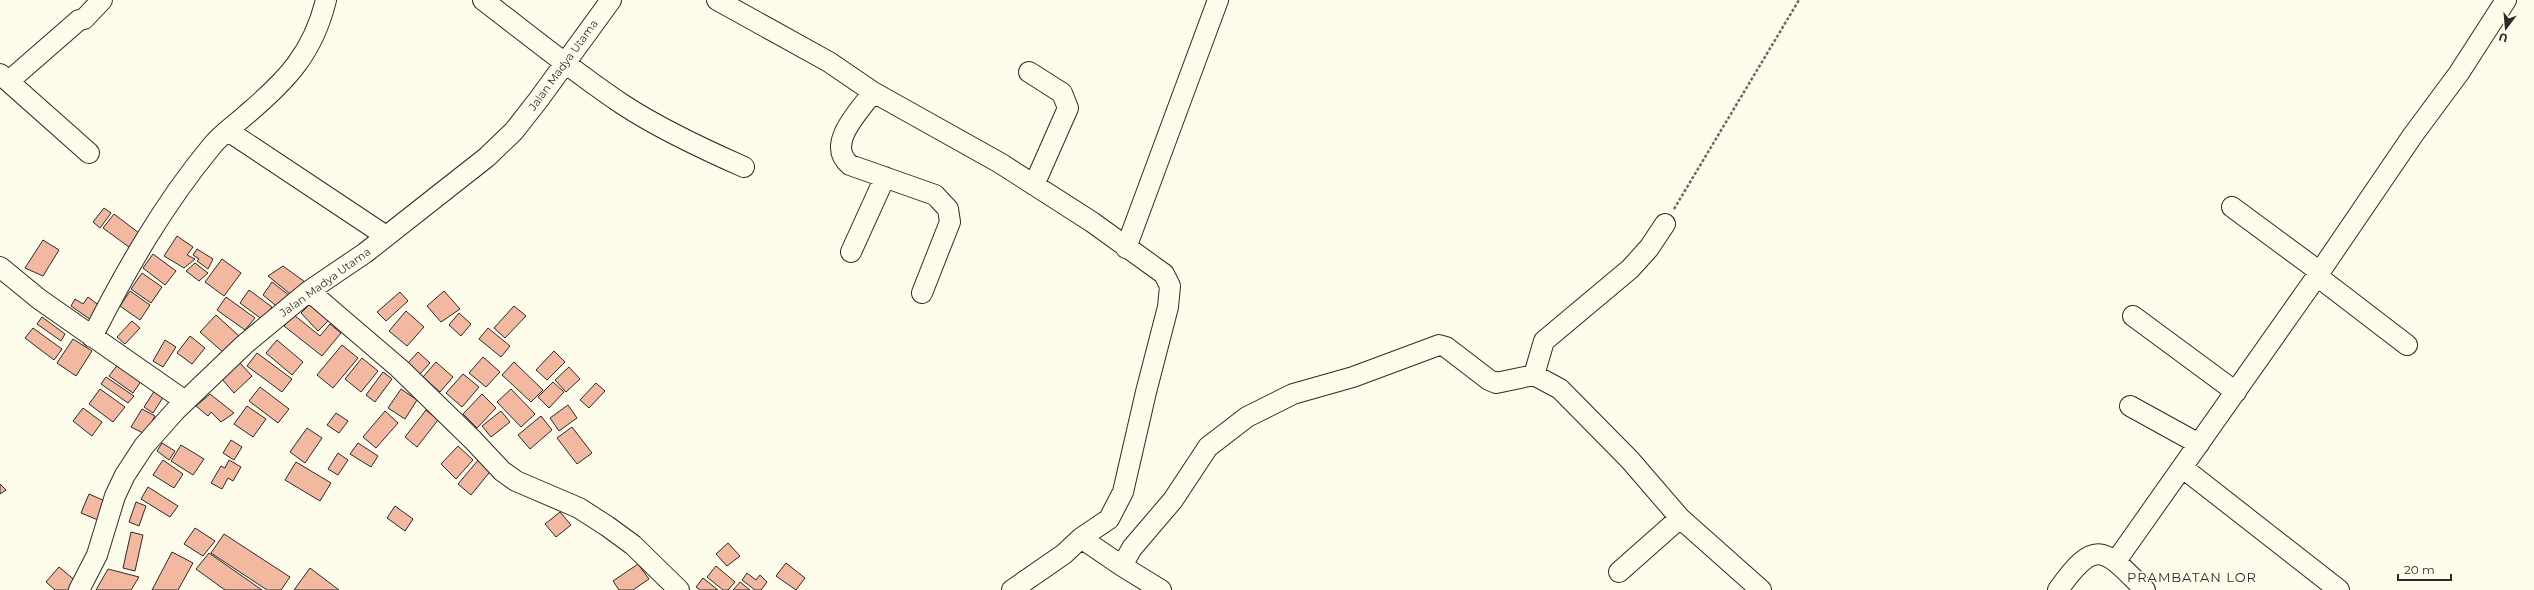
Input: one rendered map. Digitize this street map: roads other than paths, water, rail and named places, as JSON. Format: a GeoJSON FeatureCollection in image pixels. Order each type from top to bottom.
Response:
{"type":"FeatureCollection","features":[{"type":"Feature","properties":{"kind":"street"},"geometry":{"type":"LineString","coordinates":[[89,153],[4,78],[79,20],[84,19],[102,0]]}},
{"type":"Feature","properties":{"kind":"street"},"geometry":{"type":"LineString","coordinates":[[92,336],[139,248],[212,145],[285,79],[310,45],[319,26],[326,0]]}},
{"type":"Feature","properties":{"kind":"street"},"geometry":{"type":"LineString","coordinates":[[483,0],[566,64],[629,108],[699,147],[744,167]]}},
{"type":"Feature","properties":{"kind":"street","name":"Jalan Madya Utama"},"geometry":{"type":"LineString","coordinates":[[79,590],[97,555],[113,502],[125,474],[144,446],[185,401],[245,344],[309,291],[386,236],[487,157],[514,131],[566,64],[611,0]]}},
{"type":"Feature","properties":{"kind":"street"},"geometry":{"type":"LineString","coordinates":[[717,0],[829,62],[873,92],[1000,163],[1092,222],[1164,274],[1168,280],[1170,291],[1168,307],[1146,392],[1123,492],[1109,519],[1064,554],[1012,590]]}},
{"type":"Feature","properties":{"kind":"street"},"geometry":{"type":"LineString","coordinates":[[1126,248],[1218,0]]}},
{"type":"Feature","properties":{"kind":"street"},"geometry":{"type":"LineString","coordinates":[[2116,561],[2184,468],[2199,444],[2319,274],[2413,135],[2459,73],[2506,0]]}},
{"type":"Feature","properties":{"kind":"street"},"geometry":{"type":"LineString","coordinates":[[1029,72],[1062,93],[1068,108],[1034,185]]}},
{"type":"Feature","properties":{"kind":"street"},"geometry":{"type":"LineString","coordinates":[[873,92],[841,139],[840,150],[844,159],[850,165],[935,196],[948,209],[950,222],[922,293]]}},
{"type":"Feature","properties":{"kind":"street"},"geometry":{"type":"LineString","coordinates":[[228,131],[386,236]]}},
{"type":"Feature","properties":{"kind":"street"},"geometry":{"type":"LineString","coordinates":[[851,252],[885,177]]}},
{"type":"Feature","properties":{"kind":"street"},"geometry":{"type":"LineString","coordinates":[[2232,207],[2319,274],[2407,345]]}},
{"type":"Feature","properties":{"kind":"street"},"geometry":{"type":"LineString","coordinates":[[1534,375],[1544,341],[1630,269],[1649,248],[1666,224]]}},
{"type":"Feature","properties":{"kind":"street"},"geometry":{"type":"LineString","coordinates":[[0,267],[92,336],[185,401]]}},
{"type":"Feature","properties":{"kind":"street"},"geometry":{"type":"LineString","coordinates":[[309,291],[399,368],[473,440],[502,471],[516,480],[579,508],[607,526],[633,545],[679,590]]}},
{"type":"Feature","properties":{"kind":"street"},"geometry":{"type":"LineString","coordinates":[[2133,316],[2236,392]]}},
{"type":"Feature","properties":{"kind":"street"},"geometry":{"type":"LineString","coordinates":[[1113,561],[1132,548],[1173,500],[1208,447],[1247,417],[1293,394],[1353,376],[1432,345],[1446,347],[1489,380],[1496,383],[1534,375],[1560,388],[1630,460],[1680,518],[1761,590]]}},
{"type":"Feature","properties":{"kind":"street"},"geometry":{"type":"LineString","coordinates":[[2130,406],[2199,444]]}},
{"type":"Feature","properties":{"kind":"street"},"geometry":{"type":"LineString","coordinates":[[2184,468],[2339,590]]}},
{"type":"Feature","properties":{"kind":"street"},"geometry":{"type":"LineString","coordinates":[[1619,572],[1680,518]]}},
{"type":"Feature","properties":{"kind":"street"},"geometry":{"type":"LineString","coordinates":[[1083,540],[1113,561],[1161,590]]}},
{"type":"Feature","properties":{"kind":"street"},"geometry":{"type":"LineString","coordinates":[[2058,590],[2072,570],[2091,554],[2104,554],[2116,561],[2145,590]]}},
{"type":"Feature","properties":{"kind":"district","name":"PRAMBATAN LOR"},"geometry":{"type":"Point","coordinates":[2192,577]}}]}
